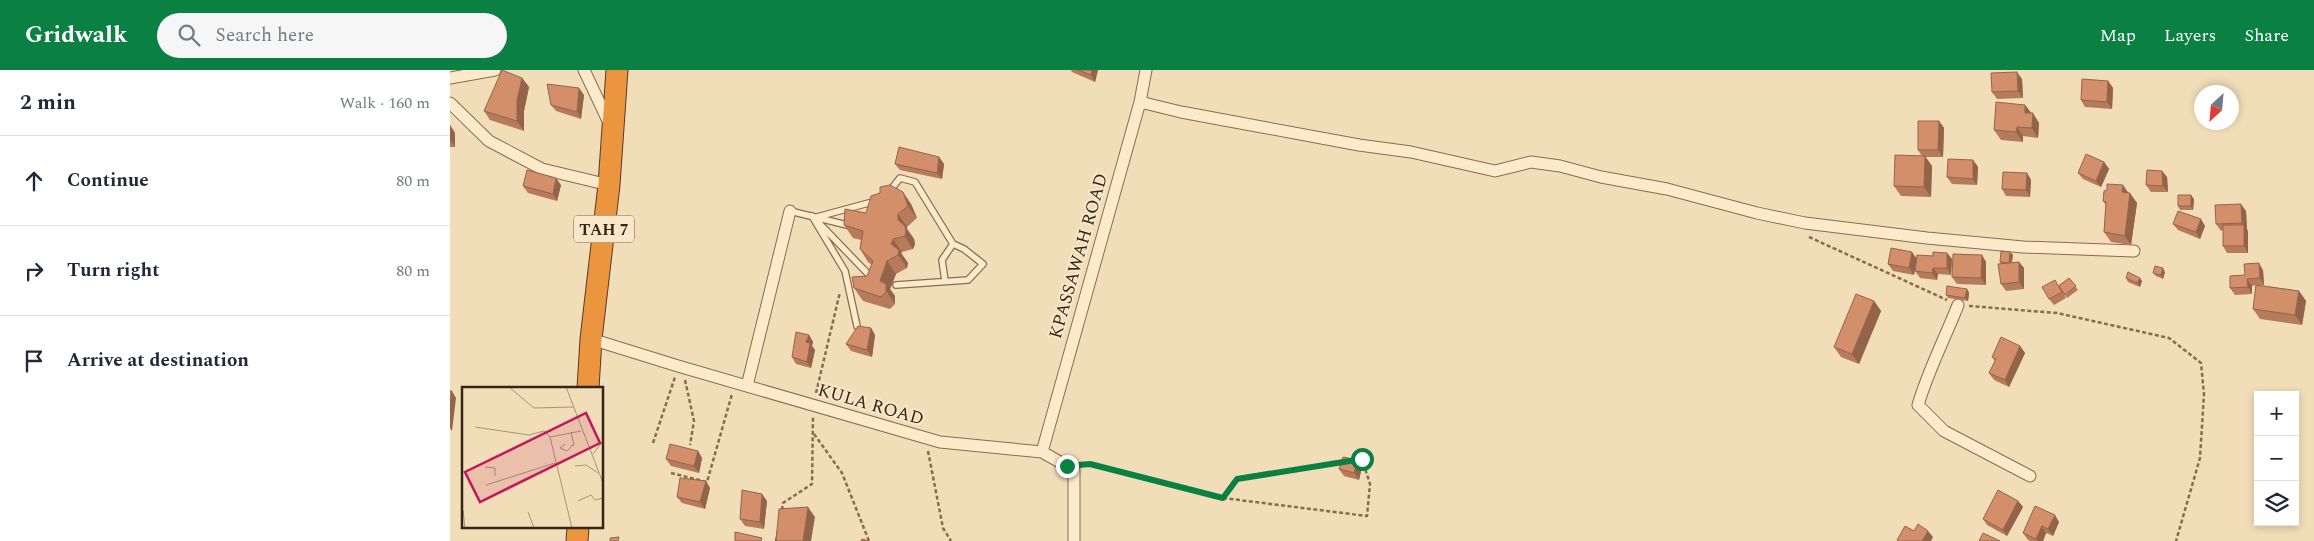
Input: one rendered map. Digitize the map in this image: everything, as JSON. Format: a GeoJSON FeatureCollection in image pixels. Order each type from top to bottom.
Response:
{"type":"FeatureCollection","features":[{"type":"Feature","properties":{"kind":"highway","name":"TAH 7"},"geometry":{"type":"LineString","coordinates":[[588,387],[591,339],[609,185],[617,70]]}},
{"type":"Feature","properties":{"kind":"highway"},"geometry":{"type":"LineString","coordinates":[[577,541],[578,528]]}},
{"type":"Feature","properties":{"kind":"street"},"geometry":{"type":"LineString","coordinates":[[450,78],[495,70]]}},
{"type":"Feature","properties":{"kind":"street"},"geometry":{"type":"LineString","coordinates":[[584,70],[613,130]]}},
{"type":"Feature","properties":{"kind":"street","name":"KPASSAWAH ROAD"},"geometry":{"type":"LineString","coordinates":[[1042,452],[1140,102],[1146,70]]}},
{"type":"Feature","properties":{"kind":"street"},"geometry":{"type":"LineString","coordinates":[[1140,102],[1181,112],[1359,146],[1411,152],[1495,171],[1531,162],[1560,166],[1600,177],[1668,189],[1757,213],[1846,229],[2023,246],[2134,251]]}},
{"type":"Feature","properties":{"kind":"street"},"geometry":{"type":"LineString","coordinates":[[450,103],[489,141],[542,169],[609,185]]}},
{"type":"Feature","properties":{"kind":"street"},"geometry":{"type":"LineString","coordinates":[[747,386],[790,211]]}},
{"type":"Feature","properties":{"kind":"street"},"geometry":{"type":"LineString","coordinates":[[1958,305],[1941,348],[1924,382],[1918,405],[1944,431],[2030,476]]}},
{"type":"Feature","properties":{"kind":"street","name":"KULA ROAD"},"geometry":{"type":"LineString","coordinates":[[591,339],[925,438],[940,442],[1042,452],[1067,466]]}},
{"type":"Feature","properties":{"kind":"street"},"geometry":{"type":"LineString","coordinates":[[1067,466],[1074,470],[1074,541]]}},
{"type":"Feature","properties":{"kind":"lane"},"geometry":{"type":"LineString","coordinates":[[815,217],[884,199],[900,178],[915,182],[952,244],[964,249],[982,264],[968,280],[896,286]]}},
{"type":"Feature","properties":{"kind":"lane"},"geometry":{"type":"LineString","coordinates":[[790,211],[852,226]]}},
{"type":"Feature","properties":{"kind":"lane"},"geometry":{"type":"LineString","coordinates":[[815,217],[875,281]]}},
{"type":"Feature","properties":{"kind":"lane"},"geometry":{"type":"LineString","coordinates":[[815,217],[845,271],[857,326]]}},
{"type":"Feature","properties":{"kind":"lane"},"geometry":{"type":"LineString","coordinates":[[945,281],[942,260],[952,244]]}},
{"type":"Feature","properties":{"kind":"path"},"geometry":{"type":"LineString","coordinates":[[1801,233],[1958,305],[2057,313],[2169,338],[2201,363],[2204,394],[2200,458],[2176,541]]}},
{"type":"Feature","properties":{"kind":"path"},"geometry":{"type":"LineString","coordinates":[[653,443],[681,367]]}},
{"type":"Feature","properties":{"kind":"path"},"geometry":{"type":"LineString","coordinates":[[681,367],[694,421],[690,445]]}},
{"type":"Feature","properties":{"kind":"path"},"geometry":{"type":"LineString","coordinates":[[671,473],[706,482],[735,383]]}},
{"type":"Feature","properties":{"kind":"path"},"geometry":{"type":"LineString","coordinates":[[813,433],[842,473],[868,541]]}},
{"type":"Feature","properties":{"kind":"path"},"geometry":{"type":"LineString","coordinates":[[925,438],[943,528],[951,541]]}},
{"type":"Feature","properties":{"kind":"path"},"geometry":{"type":"LineString","coordinates":[[1067,466],[1090,464],[1223,498],[1367,516],[1370,484],[1362,459],[1237,479],[1223,498]]}},
{"type":"Feature","properties":{"kind":"building"},"geometry":{"type":"Polygon","coordinates":[[[502,70],[522,78],[517,101],[517,121],[484,111],[502,70]]]}},
{"type":"Feature","properties":{"kind":"building"},"geometry":{"type":"Polygon","coordinates":[[[1078,70],[1092,70],[1091,75],[1078,70]]]}},
{"type":"Feature","properties":{"kind":"building"},"geometry":{"type":"Polygon","coordinates":[[[2017,72],[2018,91],[1992,92],[1991,73],[2017,72]]]}},
{"type":"Feature","properties":{"kind":"building"},"geometry":{"type":"Polygon","coordinates":[[[2082,79],[2108,81],[2107,102],[2081,100],[2082,79]]]}},
{"type":"Feature","properties":{"kind":"building"},"geometry":{"type":"Polygon","coordinates":[[[547,84],[579,88],[577,112],[551,105],[547,84]]]}},
{"type":"Feature","properties":{"kind":"building"},"geometry":{"type":"Polygon","coordinates":[[[1996,102],[2025,105],[2025,113],[2033,113],[2032,128],[2017,127],[2016,132],[1994,130],[1996,102]]]}},
{"type":"Feature","properties":{"kind":"building"},"geometry":{"type":"Polygon","coordinates":[[[1918,121],[1939,121],[1938,150],[1918,150],[1918,121]]]}},
{"type":"Feature","properties":{"kind":"building"},"geometry":{"type":"Polygon","coordinates":[[[899,147],[939,157],[937,173],[895,164],[899,147]]]}},
{"type":"Feature","properties":{"kind":"building"},"geometry":{"type":"Polygon","coordinates":[[[2086,154],[2104,162],[2096,181],[2078,173],[2086,154]]]}},
{"type":"Feature","properties":{"kind":"building"},"geometry":{"type":"Polygon","coordinates":[[[1895,155],[1925,156],[1924,187],[1894,186],[1895,155]]]}},
{"type":"Feature","properties":{"kind":"building"},"geometry":{"type":"Polygon","coordinates":[[[1948,159],[1973,160],[1973,179],[1947,177],[1948,159]]]}},
{"type":"Feature","properties":{"kind":"building"},"geometry":{"type":"Polygon","coordinates":[[[527,170],[556,178],[553,194],[523,186],[527,170]]]}},
{"type":"Feature","properties":{"kind":"building"},"geometry":{"type":"Polygon","coordinates":[[[2147,170],[2162,171],[2163,186],[2146,185],[2147,170]]]}},
{"type":"Feature","properties":{"kind":"building"},"geometry":{"type":"Polygon","coordinates":[[[2003,172],[2027,173],[2026,190],[2002,189],[2003,172]]]}},
{"type":"Feature","properties":{"kind":"building"},"geometry":{"type":"Polygon","coordinates":[[[2107,184],[2123,185],[2122,192],[2130,193],[2125,236],[2104,232],[2106,202],[2103,201],[2107,184]]]}},
{"type":"Feature","properties":{"kind":"building"},"geometry":{"type":"Polygon","coordinates":[[[890,185],[903,192],[908,206],[898,214],[898,220],[905,226],[906,232],[905,236],[893,239],[891,244],[899,250],[898,255],[887,261],[880,281],[886,284],[886,292],[881,297],[854,288],[852,277],[867,276],[873,261],[860,249],[863,231],[844,225],[845,209],[866,213],[871,196],[880,193],[880,187],[890,185]]]}},
{"type":"Feature","properties":{"kind":"building"},"geometry":{"type":"Polygon","coordinates":[[[2178,195],[2191,195],[2191,206],[2178,206],[2178,195]]]}},
{"type":"Feature","properties":{"kind":"building"},"geometry":{"type":"Polygon","coordinates":[[[2241,204],[2242,223],[2216,224],[2215,205],[2241,204]]]}},
{"type":"Feature","properties":{"kind":"building"},"geometry":{"type":"Polygon","coordinates":[[[2178,211],[2201,219],[2196,232],[2173,224],[2178,211]]]}},
{"type":"Feature","properties":{"kind":"building"},"geometry":{"type":"Polygon","coordinates":[[[2223,225],[2244,225],[2244,246],[2223,246],[2223,225]]]}},
{"type":"Feature","properties":{"kind":"building"},"geometry":{"type":"Polygon","coordinates":[[[1891,248],[1912,252],[1909,268],[1888,264],[1891,248]]]}},
{"type":"Feature","properties":{"kind":"building"},"geometry":{"type":"Polygon","coordinates":[[[2001,251],[2010,252],[2009,263],[2000,262],[2001,251]]]}},
{"type":"Feature","properties":{"kind":"building"},"geometry":{"type":"Polygon","coordinates":[[[1933,252],[1947,253],[1947,268],[1933,268],[1932,273],[1915,271],[1917,255],[1933,256],[1933,252]]]}},
{"type":"Feature","properties":{"kind":"building"},"geometry":{"type":"Polygon","coordinates":[[[1953,254],[1982,255],[1981,278],[1952,277],[1953,254]]]}},
{"type":"Feature","properties":{"kind":"building"},"geometry":{"type":"Polygon","coordinates":[[[2019,262],[2019,282],[2001,284],[1998,264],[2019,262]]]}},
{"type":"Feature","properties":{"kind":"building"},"geometry":{"type":"Polygon","coordinates":[[[2259,263],[2260,278],[2247,279],[2248,287],[2230,288],[2230,276],[2245,275],[2244,264],[2259,263]]]}},
{"type":"Feature","properties":{"kind":"building"},"geometry":{"type":"Polygon","coordinates":[[[2155,266],[2163,268],[2161,275],[2153,273],[2155,266]]]}},
{"type":"Feature","properties":{"kind":"building"},"geometry":{"type":"Polygon","coordinates":[[[2128,272],[2140,278],[2137,283],[2126,278],[2128,272]]]}},
{"type":"Feature","properties":{"kind":"building"},"geometry":{"type":"Polygon","coordinates":[[[2069,278],[2076,286],[2065,295],[2059,286],[2069,278]]]}},
{"type":"Feature","properties":{"kind":"building"},"geometry":{"type":"Polygon","coordinates":[[[2055,280],[2062,292],[2049,299],[2042,287],[2055,280]]]}},
{"type":"Feature","properties":{"kind":"building"},"geometry":{"type":"Polygon","coordinates":[[[2256,285],[2299,291],[2295,315],[2253,309],[2256,285]]]}},
{"type":"Feature","properties":{"kind":"building"},"geometry":{"type":"Polygon","coordinates":[[[1947,286],[1967,289],[1965,298],[1946,295],[1947,286]]]}},
{"type":"Feature","properties":{"kind":"building"},"geometry":{"type":"Polygon","coordinates":[[[1856,294],[1874,301],[1852,354],[1834,347],[1856,294]]]}},
{"type":"Feature","properties":{"kind":"building"},"geometry":{"type":"Polygon","coordinates":[[[858,326],[871,328],[867,350],[846,344],[858,326]]]}},
{"type":"Feature","properties":{"kind":"building"},"geometry":{"type":"Polygon","coordinates":[[[796,332],[809,335],[806,342],[810,343],[807,362],[792,357],[796,332]]]}},
{"type":"Feature","properties":{"kind":"building"},"geometry":{"type":"Polygon","coordinates":[[[2001,337],[2020,346],[2005,380],[1989,373],[1996,359],[1992,357],[2001,337]]]}},
{"type":"Feature","properties":{"kind":"building"},"geometry":{"type":"Polygon","coordinates":[[[670,444],[698,451],[694,466],[666,459],[670,444]]]}},
{"type":"Feature","properties":{"kind":"building"},"geometry":{"type":"Polygon","coordinates":[[[1343,457],[1358,460],[1354,473],[1339,469],[1343,457]]]}},
{"type":"Feature","properties":{"kind":"building"},"geometry":{"type":"Polygon","coordinates":[[[680,478],[706,481],[700,502],[677,497],[680,478]]]}},
{"type":"Feature","properties":{"kind":"building"},"geometry":{"type":"Polygon","coordinates":[[[742,490],[762,494],[760,522],[740,519],[742,490]]]}},
{"type":"Feature","properties":{"kind":"building"},"geometry":{"type":"Polygon","coordinates":[[[1998,490],[2018,501],[2003,530],[1983,519],[1998,490]]]}},
{"type":"Feature","properties":{"kind":"building"},"geometry":{"type":"Polygon","coordinates":[[[2035,506],[2055,515],[2048,529],[2042,526],[2036,539],[2023,533],[2035,506]]]}},
{"type":"Feature","properties":{"kind":"building"},"geometry":{"type":"Polygon","coordinates":[[[808,507],[803,541],[776,541],[779,509],[808,507]]]}},
{"type":"Feature","properties":{"kind":"building"},"geometry":{"type":"Polygon","coordinates":[[[1918,524],[1928,531],[1922,541],[1897,540],[1905,526],[1914,531],[1918,524]]]}},
{"type":"Feature","properties":{"kind":"building"},"geometry":{"type":"Polygon","coordinates":[[[735,532],[762,538],[761,541],[735,541],[735,532]]]}},
{"type":"Feature","properties":{"kind":"building"},"geometry":{"type":"Polygon","coordinates":[[[1983,533],[2000,541],[1979,541],[1983,533]]]}},
{"type":"Feature","properties":{"kind":"building"},"geometry":{"type":"Polygon","coordinates":[[[619,537],[618,541],[610,541],[610,538],[619,537]]]}},
{"type":"Feature","properties":{"kind":"route"},"geometry":{"type":"LineString","coordinates":[[1067,466],[1090,464],[1223,498],[1237,479],[1362,459]]}}]}
